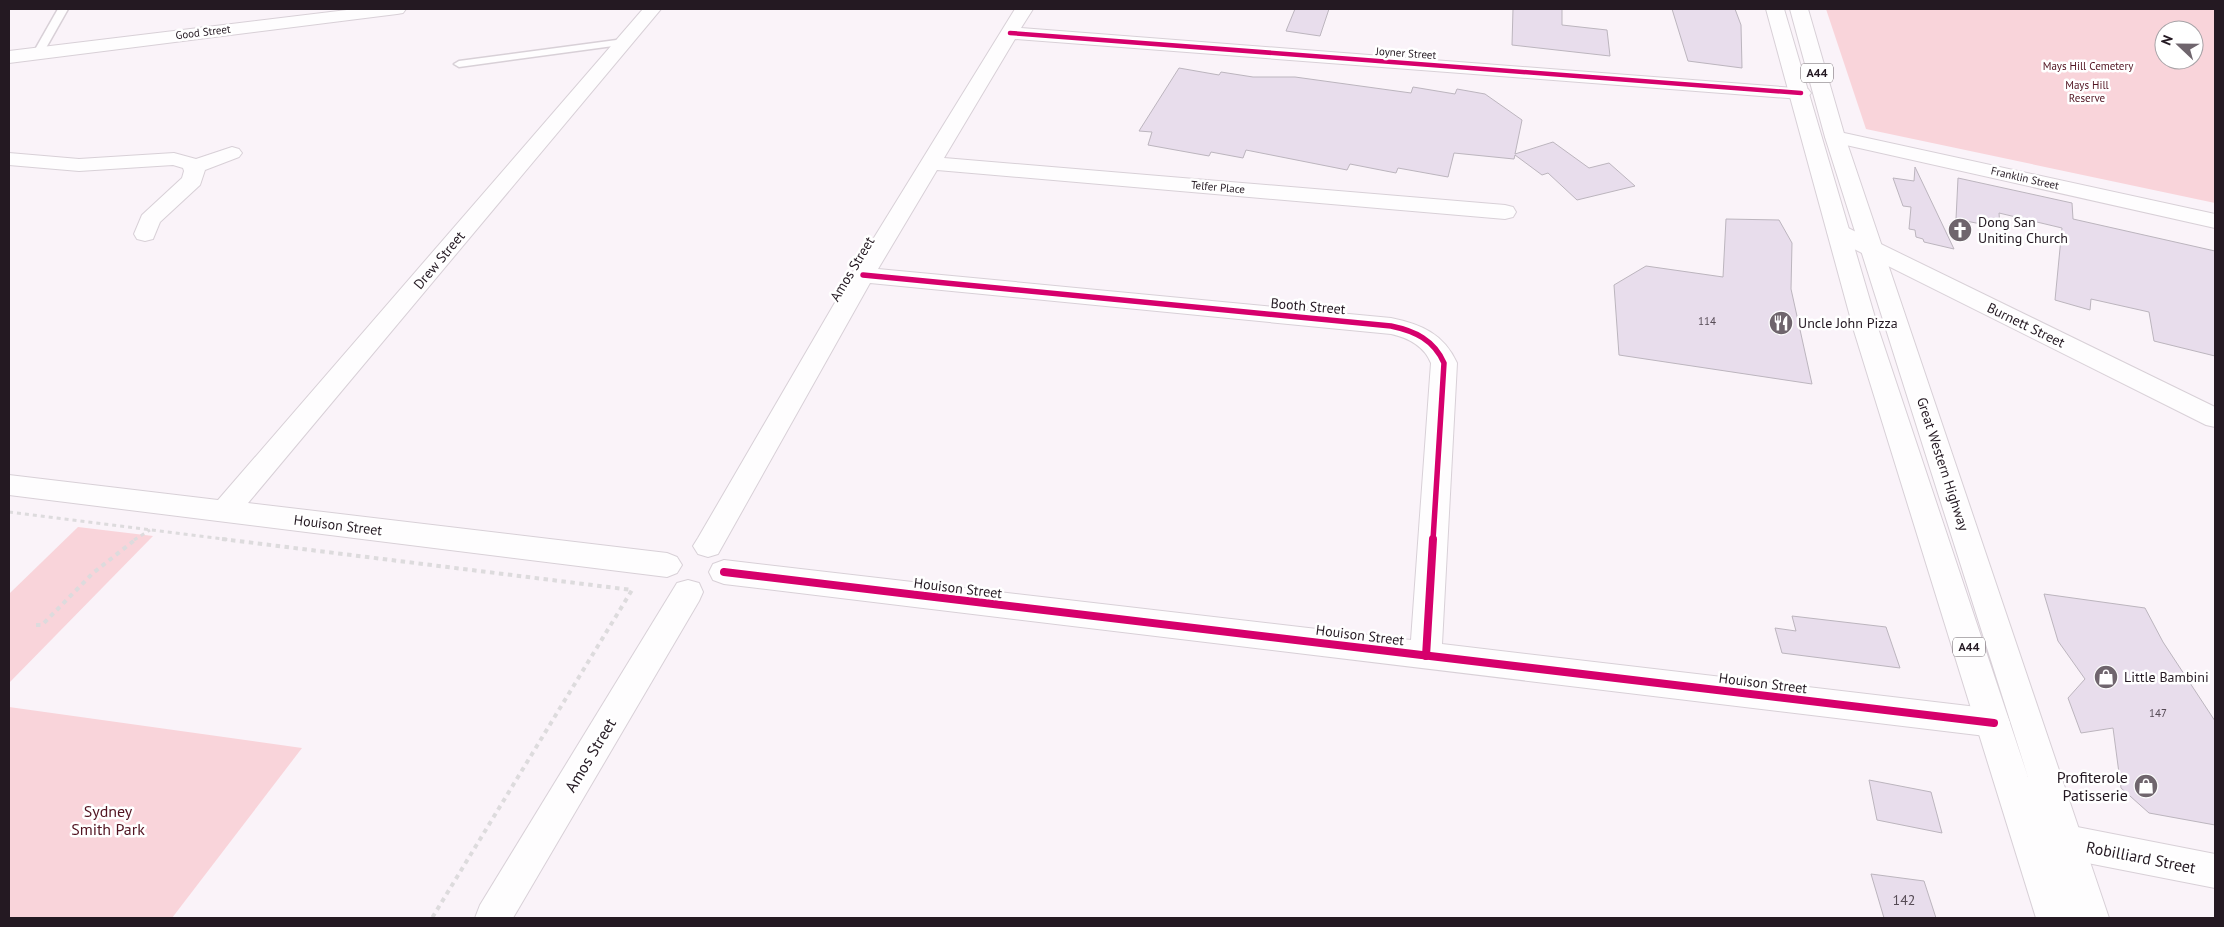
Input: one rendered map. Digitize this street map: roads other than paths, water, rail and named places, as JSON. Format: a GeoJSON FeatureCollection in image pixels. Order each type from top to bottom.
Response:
{"type":"FeatureCollection","features":[{"type":"Feature","properties":{"kind":"main road","name":"Good Street"},"geometry":{"type":"LineString","coordinates":[[24,55],[367,11],[397,9]]}},
{"type":"Feature","properties":{"kind":"main road","name":"Drew Street"},"geometry":{"type":"LineString","coordinates":[[225,511],[652,9]]}},
{"type":"Feature","properties":{"kind":"main road","name":"Amos Street"},"geometry":{"type":"LineString","coordinates":[[708,546],[862,275],[1024,9]]}},
{"type":"Feature","properties":{"kind":"main road","name":"A44"},"geometry":{"type":"LineString","coordinates":[[1775,9],[1801,93],[1838,232],[1881,377],[1994,723],[2055,918]]}},
{"type":"Feature","properties":{"kind":"main road","name":"Great Western Highway"},"geometry":{"type":"LineString","coordinates":[[1799,9],[1835,137],[2092,918]]}},
{"type":"Feature","properties":{"kind":"main road","name":"Joyner Street"},"geometry":{"type":"LineString","coordinates":[[1010,34],[1801,93]]}},
{"type":"Feature","properties":{"kind":"main road"},"geometry":{"type":"LineString","coordinates":[[9,69],[24,55]]}},
{"type":"Feature","properties":{"kind":"main road","name":"Franklin Street"},"geometry":{"type":"LineString","coordinates":[[1835,137],[2215,221]]}},
{"type":"Feature","properties":{"kind":"main road"},"geometry":{"type":"LineString","coordinates":[[194,167],[232,152]]}},
{"type":"Feature","properties":{"kind":"main road"},"geometry":{"type":"LineString","coordinates":[[9,159],[80,165],[174,159],[186,162],[194,167]]}},
{"type":"Feature","properties":{"kind":"main road","name":"Telfer Place"},"geometry":{"type":"LineString","coordinates":[[931,163],[1505,212]]}},
{"type":"Feature","properties":{"kind":"main road"},"geometry":{"type":"LineString","coordinates":[[145,234],[150,220],[192,180],[195,171],[194,167]]}},
{"type":"Feature","properties":{"kind":"main road","name":"Burnett Street"},"geometry":{"type":"LineString","coordinates":[[1838,232],[2215,418]]}},
{"type":"Feature","properties":{"kind":"main road","name":"Booth Street"},"geometry":{"type":"LineString","coordinates":[[862,275],[1391,326],[1411,331],[1429,340],[1441,355],[1444,363],[1426,656]]}},
{"type":"Feature","properties":{"kind":"main road","name":"Houison Street"},"geometry":{"type":"LineString","coordinates":[[9,484],[667,565]]}},
{"type":"Feature","properties":{"kind":"main road"},"geometry":{"type":"LineString","coordinates":[[708,546],[722,552],[726,565],[724,572],[713,584],[688,592],[671,586],[666,580],[667,565],[673,558],[689,548],[708,546]]}},
{"type":"Feature","properties":{"kind":"main road","name":"Houison Street"},"geometry":{"type":"LineString","coordinates":[[724,572],[1994,723]]}},
{"type":"Feature","properties":{"kind":"main road","name":"Amos Street"},"geometry":{"type":"LineString","coordinates":[[493,918],[688,592]]}},
{"type":"Feature","properties":{"kind":"main road","name":"Robilliard Street"},"geometry":{"type":"LineString","coordinates":[[2067,842],[2215,871]]}},
{"type":"Feature","properties":{"kind":"lane"},"geometry":{"type":"LineString","coordinates":[[24,55],[63,9]]}},
{"type":"Feature","properties":{"kind":"lane"},"geometry":{"type":"LineString","coordinates":[[459,64],[624,42]]}},
{"type":"Feature","properties":{"kind":"place","name":"Dong San Uniting Church"},"geometry":{"type":"Point","coordinates":[1960,230]}},
{"type":"Feature","properties":{"kind":"place","name":"Uncle John Pizza"},"geometry":{"type":"Point","coordinates":[1781,323]}},
{"type":"Feature","properties":{"kind":"place","name":"Little Bambini"},"geometry":{"type":"Point","coordinates":[2106,677]}},
{"type":"Feature","properties":{"kind":"place","name":"Profiterole Patisserie"},"geometry":{"type":"Point","coordinates":[2146,786]}},
{"type":"Feature","properties":{"kind":"park label","name":"Mays Hill Cemetery"},"geometry":{"type":"Point","coordinates":[2088,66]}},
{"type":"Feature","properties":{"kind":"park label","name":"Mays Hill Reserve"},"geometry":{"type":"Point","coordinates":[2087,91]}},
{"type":"Feature","properties":{"kind":"park label","name":"Sydney Smith Park"},"geometry":{"type":"Point","coordinates":[108,820]}}]}
